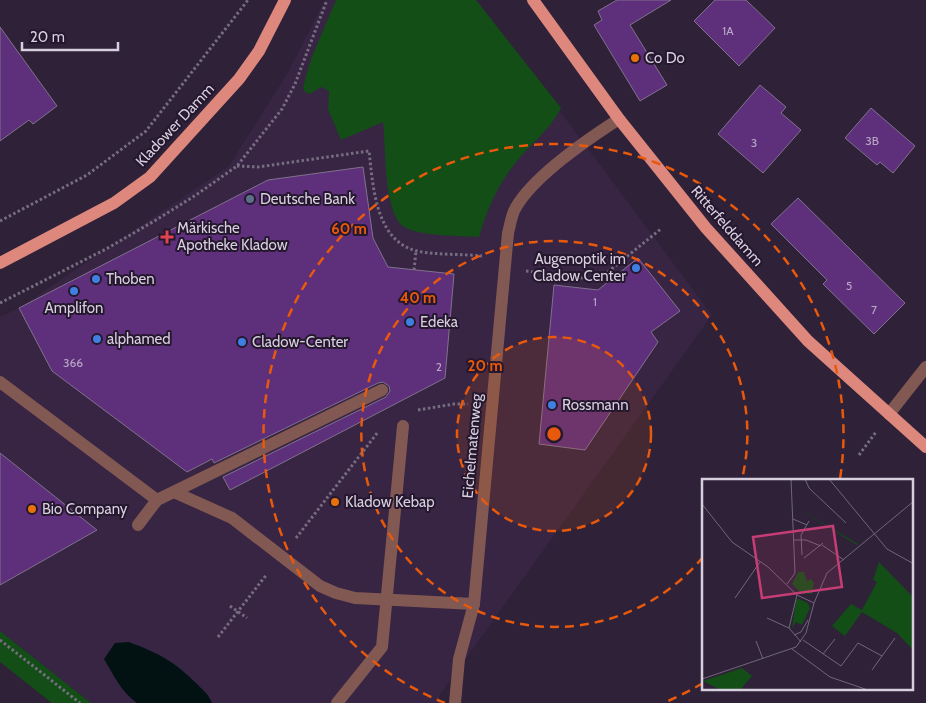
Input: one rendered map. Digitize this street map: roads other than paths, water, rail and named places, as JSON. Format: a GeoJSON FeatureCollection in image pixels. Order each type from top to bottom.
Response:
{"type":"FeatureCollection","features":[{"type":"Feature","properties":{"kind":"main road","name":"Kladower Damm"},"geometry":{"type":"LineString","coordinates":[[0,263],[114,203],[150,177],[239,79],[259,51],[285,0]]}},
{"type":"Feature","properties":{"kind":"main road","name":"Ritterfelddamm"},"geometry":{"type":"LineString","coordinates":[[533,0],[619,119],[706,228],[808,341],[926,447]]}},
{"type":"Feature","properties":{"kind":"street","name":"Eichelmatenweg"},"geometry":{"type":"LineString","coordinates":[[455,703],[458,659],[474,604],[505,263],[508,234],[514,211],[534,183],[592,137],[619,119]]}},
{"type":"Feature","properties":{"kind":"street"},"geometry":{"type":"LineString","coordinates":[[889,414],[926,367]]}},
{"type":"Feature","properties":{"kind":"street"},"geometry":{"type":"LineString","coordinates":[[0,382],[157,500]]}},
{"type":"Feature","properties":{"kind":"street"},"geometry":{"type":"LineString","coordinates":[[138,525],[157,500],[382,390]]}},
{"type":"Feature","properties":{"kind":"street"},"geometry":{"type":"LineString","coordinates":[[337,703],[382,647],[403,426]]}},
{"type":"Feature","properties":{"kind":"street"},"geometry":{"type":"LineString","coordinates":[[174,492],[232,518],[320,586],[336,593],[355,598],[474,604]]}},
{"type":"Feature","properties":{"kind":"place","name":"Co Do"},"geometry":{"type":"Point","coordinates":[635,58]}},
{"type":"Feature","properties":{"kind":"place","name":"Deutsche Bank"},"geometry":{"type":"Point","coordinates":[250,199]}},
{"type":"Feature","properties":{"kind":"place","name":"Märkische Apotheke Kladow"},"geometry":{"type":"Point","coordinates":[167,237]}},
{"type":"Feature","properties":{"kind":"place","name":"Augenoptik im Cladow Center"},"geometry":{"type":"Point","coordinates":[636,268]}},
{"type":"Feature","properties":{"kind":"place","name":"Thoben"},"geometry":{"type":"Point","coordinates":[96,279]}},
{"type":"Feature","properties":{"kind":"place","name":"Amplifon"},"geometry":{"type":"Point","coordinates":[74,291]}},
{"type":"Feature","properties":{"kind":"place","name":"Edeka"},"geometry":{"type":"Point","coordinates":[410,322]}},
{"type":"Feature","properties":{"kind":"place","name":"alphamed"},"geometry":{"type":"Point","coordinates":[97,339]}},
{"type":"Feature","properties":{"kind":"place","name":"Cladow-Center"},"geometry":{"type":"Point","coordinates":[242,342]}},
{"type":"Feature","properties":{"kind":"place","name":"Rossmann"},"geometry":{"type":"Point","coordinates":[552,405]}},
{"type":"Feature","properties":{"kind":"place","name":"Kladow Kebap"},"geometry":{"type":"Point","coordinates":[335,502]}},
{"type":"Feature","properties":{"kind":"place","name":"Bio Company"},"geometry":{"type":"Point","coordinates":[32,509]}}]}
